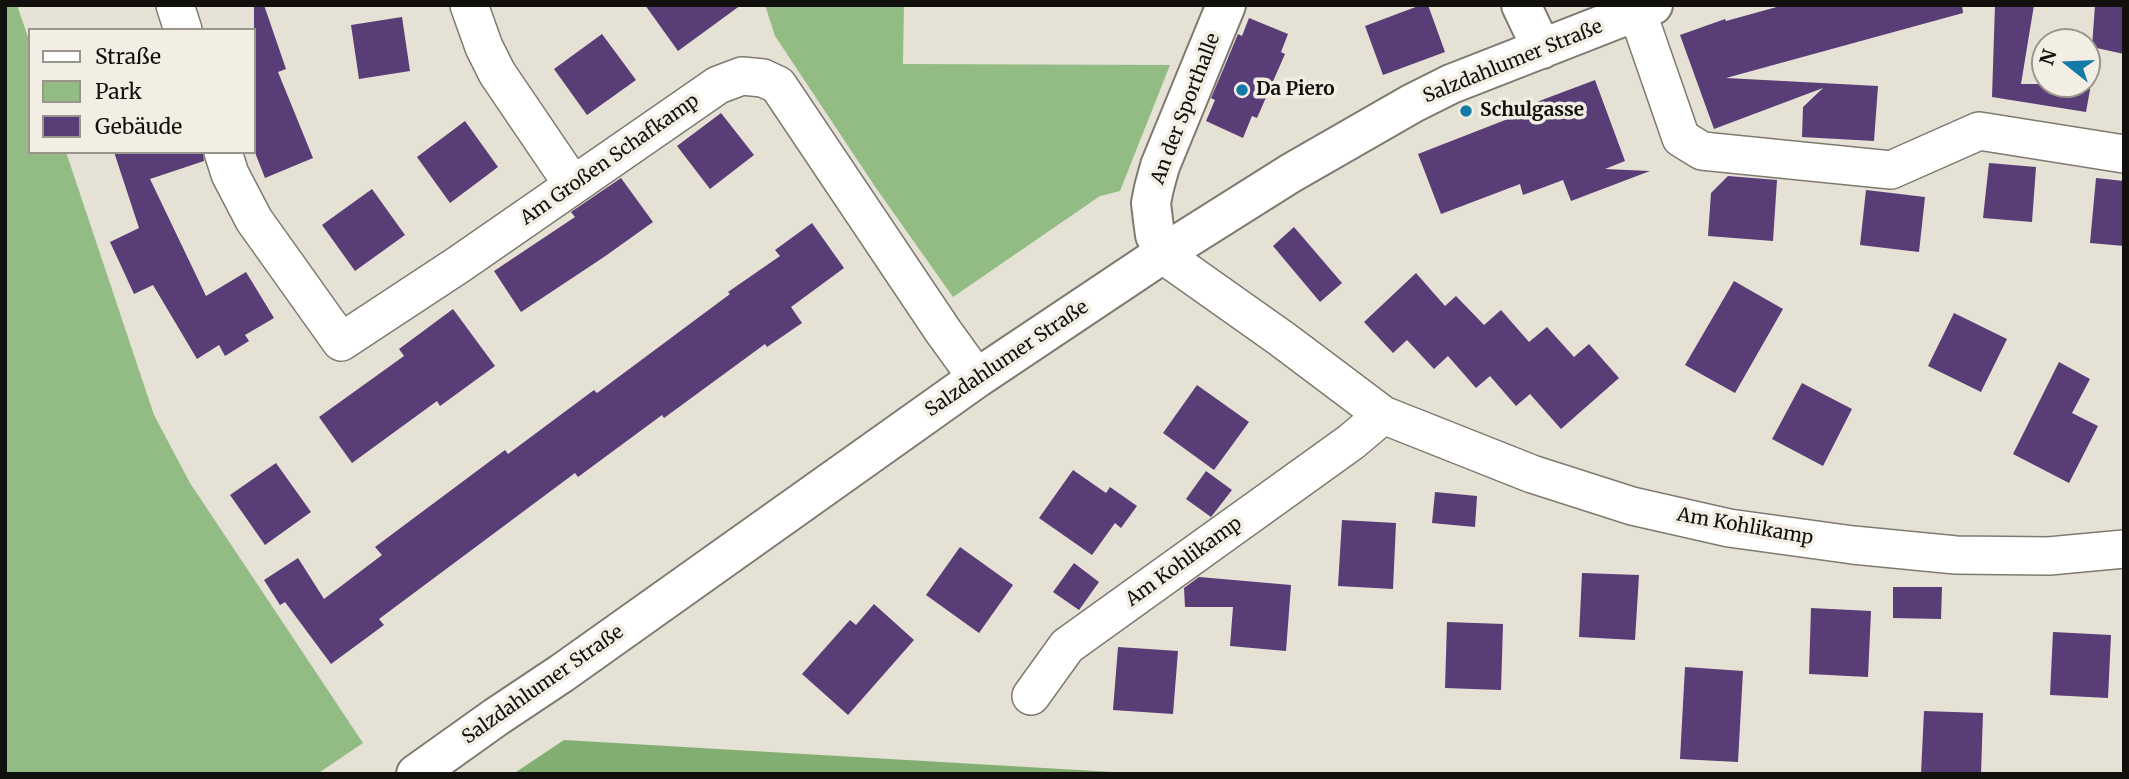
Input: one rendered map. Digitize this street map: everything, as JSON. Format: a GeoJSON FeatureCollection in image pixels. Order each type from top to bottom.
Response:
{"type":"FeatureCollection","features":[{"type":"Feature","properties":{"kind":"main road","name":"An der Sporthalle"},"geometry":{"type":"LineString","coordinates":[[1164,253],[1155,235],[1152,203],[1154,188],[1160,166],[1226,5]]}},
{"type":"Feature","properties":{"kind":"main road"},"geometry":{"type":"LineString","coordinates":[[1521,5],[1542,49]]}},
{"type":"Feature","properties":{"kind":"main road","name":"Salzdahlumer Straße"},"geometry":{"type":"LineString","coordinates":[[416,774],[977,378],[1164,253],[1291,173],[1451,84],[1645,8]]}},
{"type":"Feature","properties":{"kind":"street"},"geometry":{"type":"LineString","coordinates":[[174,5],[182,28]]}},
{"type":"Feature","properties":{"kind":"street"},"geometry":{"type":"LineString","coordinates":[[469,5],[484,47],[497,73],[573,185]]}},
{"type":"Feature","properties":{"kind":"street","name":"Salzdahlumer Straße"},"geometry":{"type":"LineString","coordinates":[[1645,8],[1682,138],[1702,151],[1891,170],[1979,131],[2124,154]]}},
{"type":"Feature","properties":{"kind":"street","name":"Am Großen Schafkamp"},"geometry":{"type":"LineString","coordinates":[[224,154],[230,174],[254,220],[341,341],[458,265],[718,85],[742,76],[763,78],[778,85],[977,378]]}},
{"type":"Feature","properties":{"kind":"street","name":"Am Kohlikamp"},"geometry":{"type":"LineString","coordinates":[[1164,253],[1383,415],[1532,474],[1632,506],[1729,528],[1853,545],[1956,555],[2049,556],[2124,549]]}},
{"type":"Feature","properties":{"kind":"street","name":"Am Kohlikamp"},"geometry":{"type":"LineString","coordinates":[[1031,696],[1067,646],[1351,442],[1383,415]]}},
{"type":"Feature","properties":{"kind":"green space"},"geometry":{"type":"Polygon","coordinates":[[[5,5],[17,5],[28,37],[28,154],[67,154],[154,415],[190,483],[363,743],[317,774],[5,774],[5,5]]]}},
{"type":"Feature","properties":{"kind":"green space"},"geometry":{"type":"Polygon","coordinates":[[[765,5],[904,5],[903,64],[1170,65],[1120,191],[1100,196],[953,297],[876,188],[775,36],[765,5]]]}},
{"type":"Feature","properties":{"kind":"green space"},"geometry":{"type":"Polygon","coordinates":[[[564,740],[1147,774],[513,774],[564,740]]]}},
{"type":"Feature","properties":{"kind":"building"},"geometry":{"type":"Polygon","coordinates":[[[254,5],[264,5],[286,69],[278,72],[313,158],[265,178],[256,154],[254,5]]]}},
{"type":"Feature","properties":{"kind":"building"},"geometry":{"type":"Polygon","coordinates":[[[645,5],[741,5],[678,51],[645,5]]]}},
{"type":"Feature","properties":{"kind":"building"},"geometry":{"type":"Polygon","coordinates":[[[1421,5],[1428,5],[1445,52],[1383,75],[1365,26],[1421,5]]]}},
{"type":"Feature","properties":{"kind":"building"},"geometry":{"type":"Polygon","coordinates":[[[1784,5],[1962,5],[1963,13],[1726,78],[1878,86],[1874,141],[1802,137],[1803,107],[1823,88],[1714,129],[1680,35],[1725,19],[1726,21],[1784,5]]]}},
{"type":"Feature","properties":{"kind":"building"},"geometry":{"type":"Polygon","coordinates":[[[1995,5],[2034,5],[2021,84],[2031,84],[2031,98],[2088,98],[2086,112],[1992,97],[1995,5]]]}},
{"type":"Feature","properties":{"kind":"building"},"geometry":{"type":"Polygon","coordinates":[[[2095,5],[2124,5],[2124,54],[2101,49],[2101,28],[2093,28],[2095,5]]]}},
{"type":"Feature","properties":{"kind":"building"},"geometry":{"type":"Polygon","coordinates":[[[402,17],[410,71],[359,79],[351,25],[402,17]]]}},
{"type":"Feature","properties":{"kind":"building"},"geometry":{"type":"Polygon","coordinates":[[[1249,18],[1288,34],[1281,52],[1285,54],[1257,118],[1252,116],[1243,138],[1206,121],[1215,100],[1211,98],[1238,34],[1242,36],[1249,18]]]}},
{"type":"Feature","properties":{"kind":"building"},"geometry":{"type":"Polygon","coordinates":[[[602,34],[636,80],[587,115],[554,69],[602,34]]]}},
{"type":"Feature","properties":{"kind":"building"},"geometry":{"type":"Polygon","coordinates":[[[1595,80],[1625,161],[1605,169],[1650,171],[1571,201],[1563,180],[1523,195],[1520,184],[1441,214],[1418,154],[1536,108],[1534,103],[1595,80]]]}},
{"type":"Feature","properties":{"kind":"building"},"geometry":{"type":"Polygon","coordinates":[[[721,113],[754,155],[710,189],[677,146],[721,113]]]}},
{"type":"Feature","properties":{"kind":"building"},"geometry":{"type":"Polygon","coordinates":[[[465,121],[498,167],[450,203],[417,157],[465,121]]]}},
{"type":"Feature","properties":{"kind":"building"},"geometry":{"type":"Polygon","coordinates":[[[115,154],[203,154],[204,161],[150,179],[206,296],[246,272],[274,318],[245,335],[249,341],[225,356],[219,345],[197,359],[153,285],[134,294],[110,242],[139,228],[115,154]]]}},
{"type":"Feature","properties":{"kind":"building"},"geometry":{"type":"Polygon","coordinates":[[[1989,163],[2036,167],[2032,222],[1983,218],[1989,163]]]}},
{"type":"Feature","properties":{"kind":"building"},"geometry":{"type":"Polygon","coordinates":[[[1728,176],[1777,180],[1773,241],[1708,236],[1711,193],[1728,176]]]}},
{"type":"Feature","properties":{"kind":"building"},"geometry":{"type":"Polygon","coordinates":[[[621,178],[653,222],[521,312],[494,271],[575,217],[571,212],[621,178]]]}},
{"type":"Feature","properties":{"kind":"building"},"geometry":{"type":"Polygon","coordinates":[[[2096,178],[2124,181],[2124,246],[2090,243],[2096,178]]]}},
{"type":"Feature","properties":{"kind":"building"},"geometry":{"type":"Polygon","coordinates":[[[372,189],[405,235],[355,271],[322,225],[372,189]]]}},
{"type":"Feature","properties":{"kind":"building"},"geometry":{"type":"Polygon","coordinates":[[[1866,190],[1925,197],[1919,252],[1860,245],[1866,190]]]}},
{"type":"Feature","properties":{"kind":"building"},"geometry":{"type":"Polygon","coordinates":[[[812,223],[844,268],[791,307],[802,323],[767,347],[765,344],[578,477],[575,473],[379,619],[384,625],[331,664],[285,602],[280,605],[264,580],[298,558],[324,599],[382,555],[375,547],[505,450],[508,454],[594,390],[597,393],[730,294],[728,292],[780,256],[775,250],[812,223]]]}},
{"type":"Feature","properties":{"kind":"building"},"geometry":{"type":"Polygon","coordinates":[[[1294,227],[1342,283],[1320,302],[1273,246],[1294,227]]]}},
{"type":"Feature","properties":{"kind":"building"},"geometry":{"type":"Polygon","coordinates":[[[1416,273],[1445,306],[1456,296],[1484,325],[1501,310],[1529,342],[1547,327],[1574,357],[1589,344],[1619,378],[1561,429],[1530,394],[1516,406],[1490,376],[1476,388],[1448,356],[1434,369],[1407,340],[1393,353],[1364,322],[1416,273]]]}},
{"type":"Feature","properties":{"kind":"building"},"geometry":{"type":"Polygon","coordinates":[[[1734,281],[1783,309],[1735,393],[1685,365],[1734,281]]]}},
{"type":"Feature","properties":{"kind":"building"},"geometry":{"type":"Polygon","coordinates":[[[453,309],[495,366],[440,406],[437,401],[352,463],[319,417],[404,356],[399,349],[453,309]]]}},
{"type":"Feature","properties":{"kind":"building"},"geometry":{"type":"Polygon","coordinates":[[[1954,313],[2007,339],[1981,392],[1928,366],[1954,313]]]}},
{"type":"Feature","properties":{"kind":"building"},"geometry":{"type":"Polygon","coordinates":[[[2059,362],[2090,379],[2072,413],[2098,426],[2069,483],[2013,454],[2059,362]]]}},
{"type":"Feature","properties":{"kind":"building"},"geometry":{"type":"Polygon","coordinates":[[[1802,383],[1852,409],[1823,466],[1772,439],[1802,383]]]}},
{"type":"Feature","properties":{"kind":"building"},"geometry":{"type":"Polygon","coordinates":[[[1197,385],[1249,422],[1214,470],[1163,433],[1197,385]]]}},
{"type":"Feature","properties":{"kind":"building"},"geometry":{"type":"Polygon","coordinates":[[[276,463],[311,512],[265,545],[230,495],[276,463]]]}},
{"type":"Feature","properties":{"kind":"building"},"geometry":{"type":"Polygon","coordinates":[[[1073,470],[1106,493],[1110,487],[1137,506],[1121,528],[1115,523],[1092,555],[1039,518],[1073,470]]]}},
{"type":"Feature","properties":{"kind":"building"},"geometry":{"type":"Polygon","coordinates":[[[1206,471],[1232,490],[1211,517],[1186,499],[1206,471]]]}},
{"type":"Feature","properties":{"kind":"building"},"geometry":{"type":"Polygon","coordinates":[[[1435,492],[1477,496],[1475,527],[1432,523],[1435,492]]]}},
{"type":"Feature","properties":{"kind":"building"},"geometry":{"type":"Polygon","coordinates":[[[1342,520],[1396,523],[1393,589],[1338,586],[1342,520]]]}},
{"type":"Feature","properties":{"kind":"building"},"geometry":{"type":"Polygon","coordinates":[[[960,547],[1013,585],[979,633],[926,595],[960,547]]]}},
{"type":"Feature","properties":{"kind":"building"},"geometry":{"type":"Polygon","coordinates":[[[1074,563],[1099,582],[1079,610],[1053,592],[1074,563]]]}},
{"type":"Feature","properties":{"kind":"building"},"geometry":{"type":"Polygon","coordinates":[[[1582,573],[1639,575],[1635,640],[1579,637],[1582,573]]]}},
{"type":"Feature","properties":{"kind":"building"},"geometry":{"type":"Polygon","coordinates":[[[1199,577],[1291,585],[1286,651],[1230,646],[1233,607],[1185,607],[1184,588],[1199,577]]]}},
{"type":"Feature","properties":{"kind":"building"},"geometry":{"type":"Polygon","coordinates":[[[1893,587],[1942,587],[1941,619],[1893,618],[1893,587]]]}},
{"type":"Feature","properties":{"kind":"building"},"geometry":{"type":"Polygon","coordinates":[[[874,604],[914,640],[848,715],[802,674],[850,620],[856,625],[874,604]]]}},
{"type":"Feature","properties":{"kind":"building"},"geometry":{"type":"Polygon","coordinates":[[[1811,608],[1871,611],[1868,677],[1809,674],[1811,608]]]}},
{"type":"Feature","properties":{"kind":"building"},"geometry":{"type":"Polygon","coordinates":[[[1447,622],[1503,624],[1501,690],[1445,688],[1447,622]]]}},
{"type":"Feature","properties":{"kind":"building"},"geometry":{"type":"Polygon","coordinates":[[[2053,632],[2111,635],[2108,698],[2050,695],[2053,632]]]}},
{"type":"Feature","properties":{"kind":"building"},"geometry":{"type":"Polygon","coordinates":[[[1118,647],[1178,651],[1173,714],[1113,710],[1118,647]]]}},
{"type":"Feature","properties":{"kind":"building"},"geometry":{"type":"Polygon","coordinates":[[[1685,667],[1743,671],[1738,762],[1680,759],[1685,667]]]}},
{"type":"Feature","properties":{"kind":"building"},"geometry":{"type":"Polygon","coordinates":[[[1924,711],[1983,713],[1981,774],[1921,774],[1924,711]]]}},
{"type":"Feature","properties":{"kind":"place","name":"Da Piero"},"geometry":{"type":"Point","coordinates":[1242,90]}},
{"type":"Feature","properties":{"kind":"place","name":"Schulgasse"},"geometry":{"type":"Point","coordinates":[1466,111]}}]}
